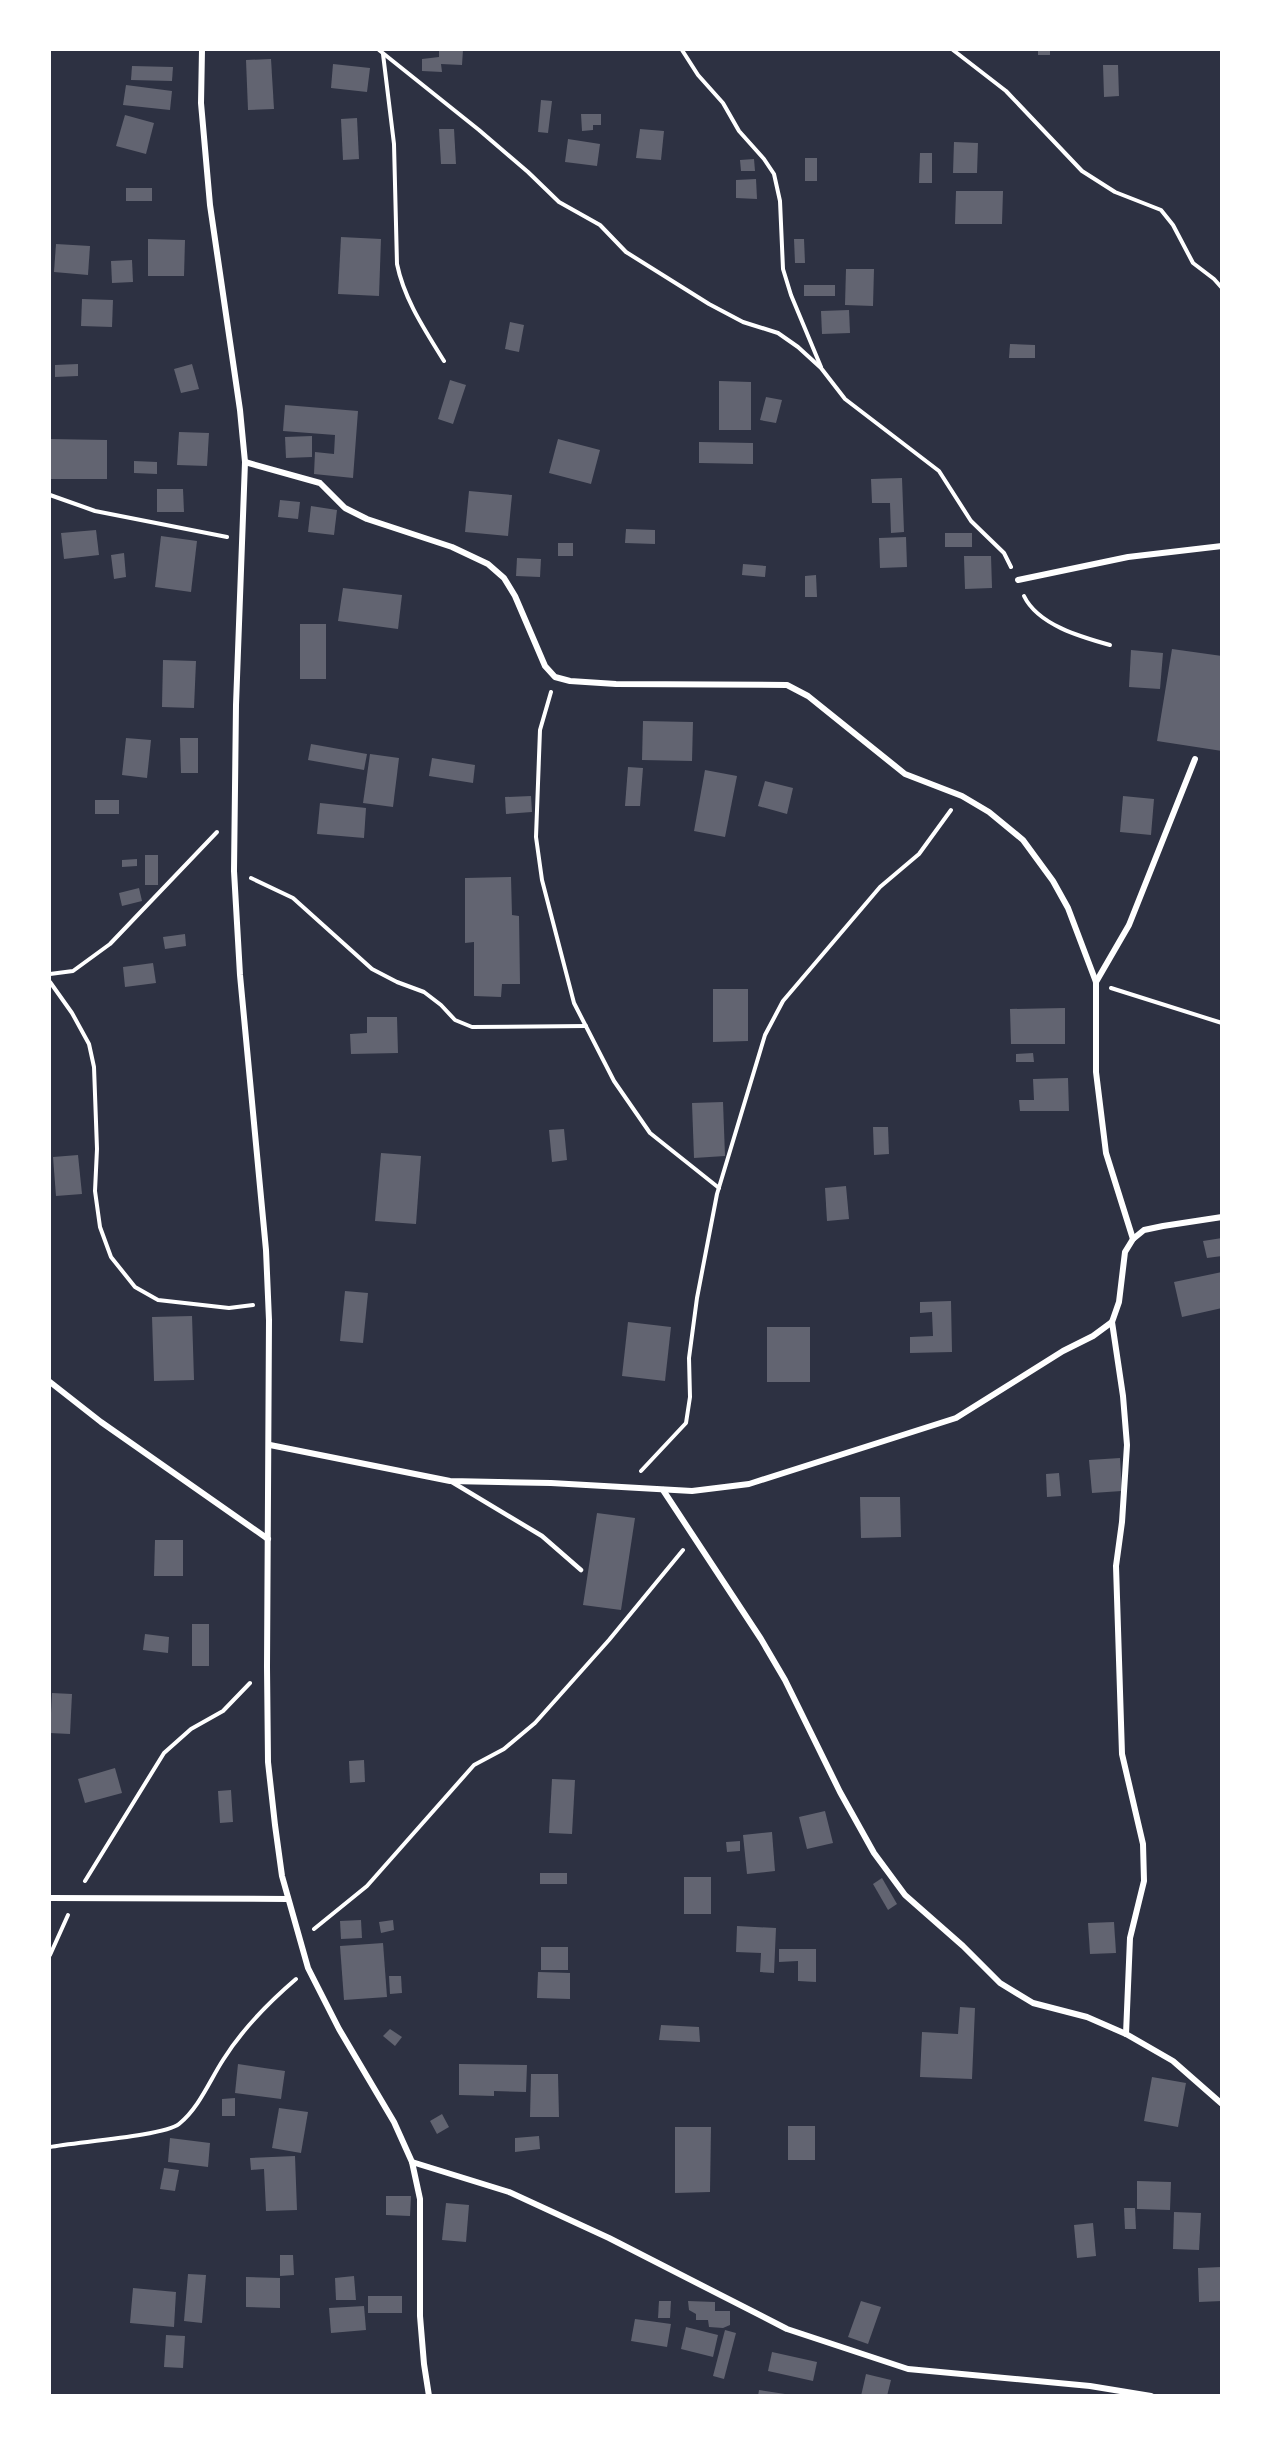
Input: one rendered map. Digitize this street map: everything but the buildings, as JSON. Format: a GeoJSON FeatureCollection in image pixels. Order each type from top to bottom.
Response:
{"type":"FeatureCollection","features":[{"type":"Feature","properties":{"kind":"street"},"geometry":{"type":"LineString","coordinates":[[202,50],[201,103],[210,205],[245,462],[233,816],[240,975],[266,1250],[268,1304],[270,1445],[268,1762],[276,1835],[288,1899],[308,1968],[339,2029],[394,2122],[412,2162],[420,2199],[420,2316],[422,2353],[429,2396]]}},
{"type":"Feature","properties":{"kind":"street"},"geometry":{"type":"LineString","coordinates":[[245,462],[320,483],[345,508],[367,519],[452,547],[488,564],[504,578],[515,596],[545,666],[555,677],[570,681],[616,684],[787,685],[808,696],[905,774],[962,796],[989,812],[1023,840],[1053,881],[1068,908],[1096,982],[1096,1072],[1106,1153],[1132,1239]]}},
{"type":"Feature","properties":{"kind":"street"},"geometry":{"type":"LineString","coordinates":[[1018,580],[1128,557],[1221,546]]}},
{"type":"Feature","properties":{"kind":"street"},"geometry":{"type":"LineString","coordinates":[[1096,982],[1129,925],[1195,759]]}},
{"type":"Feature","properties":{"kind":"street"},"geometry":{"type":"LineString","coordinates":[[1126,2034],[1130,1938],[1144,1881],[1143,1844],[1122,1754],[1116,1566],[1122,1522],[1127,1445],[1123,1396],[1112,1322],[1119,1302],[1125,1252],[1132,1239],[1144,1230],[1221,1217]]}},
{"type":"Feature","properties":{"kind":"street"},"geometry":{"type":"LineString","coordinates":[[270,1445],[450,1481],[626,1486],[692,1491],[748,1484],[956,1418],[1063,1351],[1094,1336],[1112,1322]]}},
{"type":"Feature","properties":{"kind":"street"},"geometry":{"type":"LineString","coordinates":[[50,1382],[101,1422],[268,1539]]}},
{"type":"Feature","properties":{"kind":"street"},"geometry":{"type":"LineString","coordinates":[[663,1490],[766,1647],[785,1680],[845,1802],[874,1853],[905,1895],[963,1946],[1000,1983],[1033,2003],[1087,2018],[1126,2034],[1173,2061],[1221,2104]]}},
{"type":"Feature","properties":{"kind":"street"},"geometry":{"type":"LineString","coordinates":[[50,1898],[288,1899]]}},
{"type":"Feature","properties":{"kind":"street"},"geometry":{"type":"LineString","coordinates":[[412,2162],[509,2192],[609,2238],[787,2329],[908,2369],[1090,2386],[1151,2396]]}},
{"type":"Feature","properties":{"kind":"lane"},"geometry":{"type":"LineString","coordinates":[[450,1481],[542,1536],[581,1570]]}},
{"type":"Feature","properties":{"kind":"path"},"geometry":{"type":"LineString","coordinates":[[682,50],[698,75],[723,103],[739,131],[774,174],[780,201],[783,269],[791,295],[821,368]]}},
{"type":"Feature","properties":{"kind":"path"},"geometry":{"type":"LineString","coordinates":[[953,50],[1006,91],[1083,171],[1115,192],[1161,210],[1173,225],[1193,263],[1214,279],[1221,288]]}},
{"type":"Feature","properties":{"kind":"path"},"geometry":{"type":"LineString","coordinates":[[381,51],[479,130],[559,202],[600,225],[627,252],[743,322],[778,333],[798,347],[821,368],[846,399],[939,471],[971,521],[1004,553],[1025,600],[1042,616],[1069,633],[1110,645]]}},
{"type":"Feature","properties":{"kind":"path"},"geometry":{"type":"LineString","coordinates":[[381,51],[394,144],[397,264],[400,280],[419,321],[444,361]]}},
{"type":"Feature","properties":{"kind":"path"},"geometry":{"type":"LineString","coordinates":[[50,495],[95,511],[243,540]]}},
{"type":"Feature","properties":{"kind":"path"},"geometry":{"type":"LineString","coordinates":[[555,677],[540,730],[536,837],[542,880],[574,1003],[614,1081],[650,1132],[719,1188]]}},
{"type":"Feature","properties":{"kind":"path"},"geometry":{"type":"LineString","coordinates":[[626,1486],[686,1423],[690,1397],[689,1358],[697,1298],[719,1188],[765,1035],[783,1000],[880,887],[918,854],[962,796]]}},
{"type":"Feature","properties":{"kind":"path"},"geometry":{"type":"LineString","coordinates":[[50,974],[73,971],[110,944],[233,816]]}},
{"type":"Feature","properties":{"kind":"path"},"geometry":{"type":"LineString","coordinates":[[234,871],[293,898],[372,969],[424,992],[455,1020],[472,1027],[586,1026]]}},
{"type":"Feature","properties":{"kind":"path"},"geometry":{"type":"LineString","coordinates":[[50,982],[72,1012],[89,1044],[94,1067],[97,1149],[95,1191],[100,1227],[111,1257],[135,1287],[158,1300],[229,1308],[268,1304]]}},
{"type":"Feature","properties":{"kind":"path"},"geometry":{"type":"LineString","coordinates":[[1096,982],[1161,1006],[1221,1023]]}},
{"type":"Feature","properties":{"kind":"path"},"geometry":{"type":"LineString","coordinates":[[299,1941],[367,1886],[474,1765],[504,1749],[535,1724],[609,1641],[693,1537]]}},
{"type":"Feature","properties":{"kind":"path"},"geometry":{"type":"LineString","coordinates":[[50,1955],[76,1898],[126,1812],[164,1753],[191,1729],[223,1711],[267,1667]]}},
{"type":"Feature","properties":{"kind":"path"},"geometry":{"type":"LineString","coordinates":[[50,2147],[136,2135],[178,2125],[196,2105],[242,2033],[268,2003],[308,1968]]}}]}
